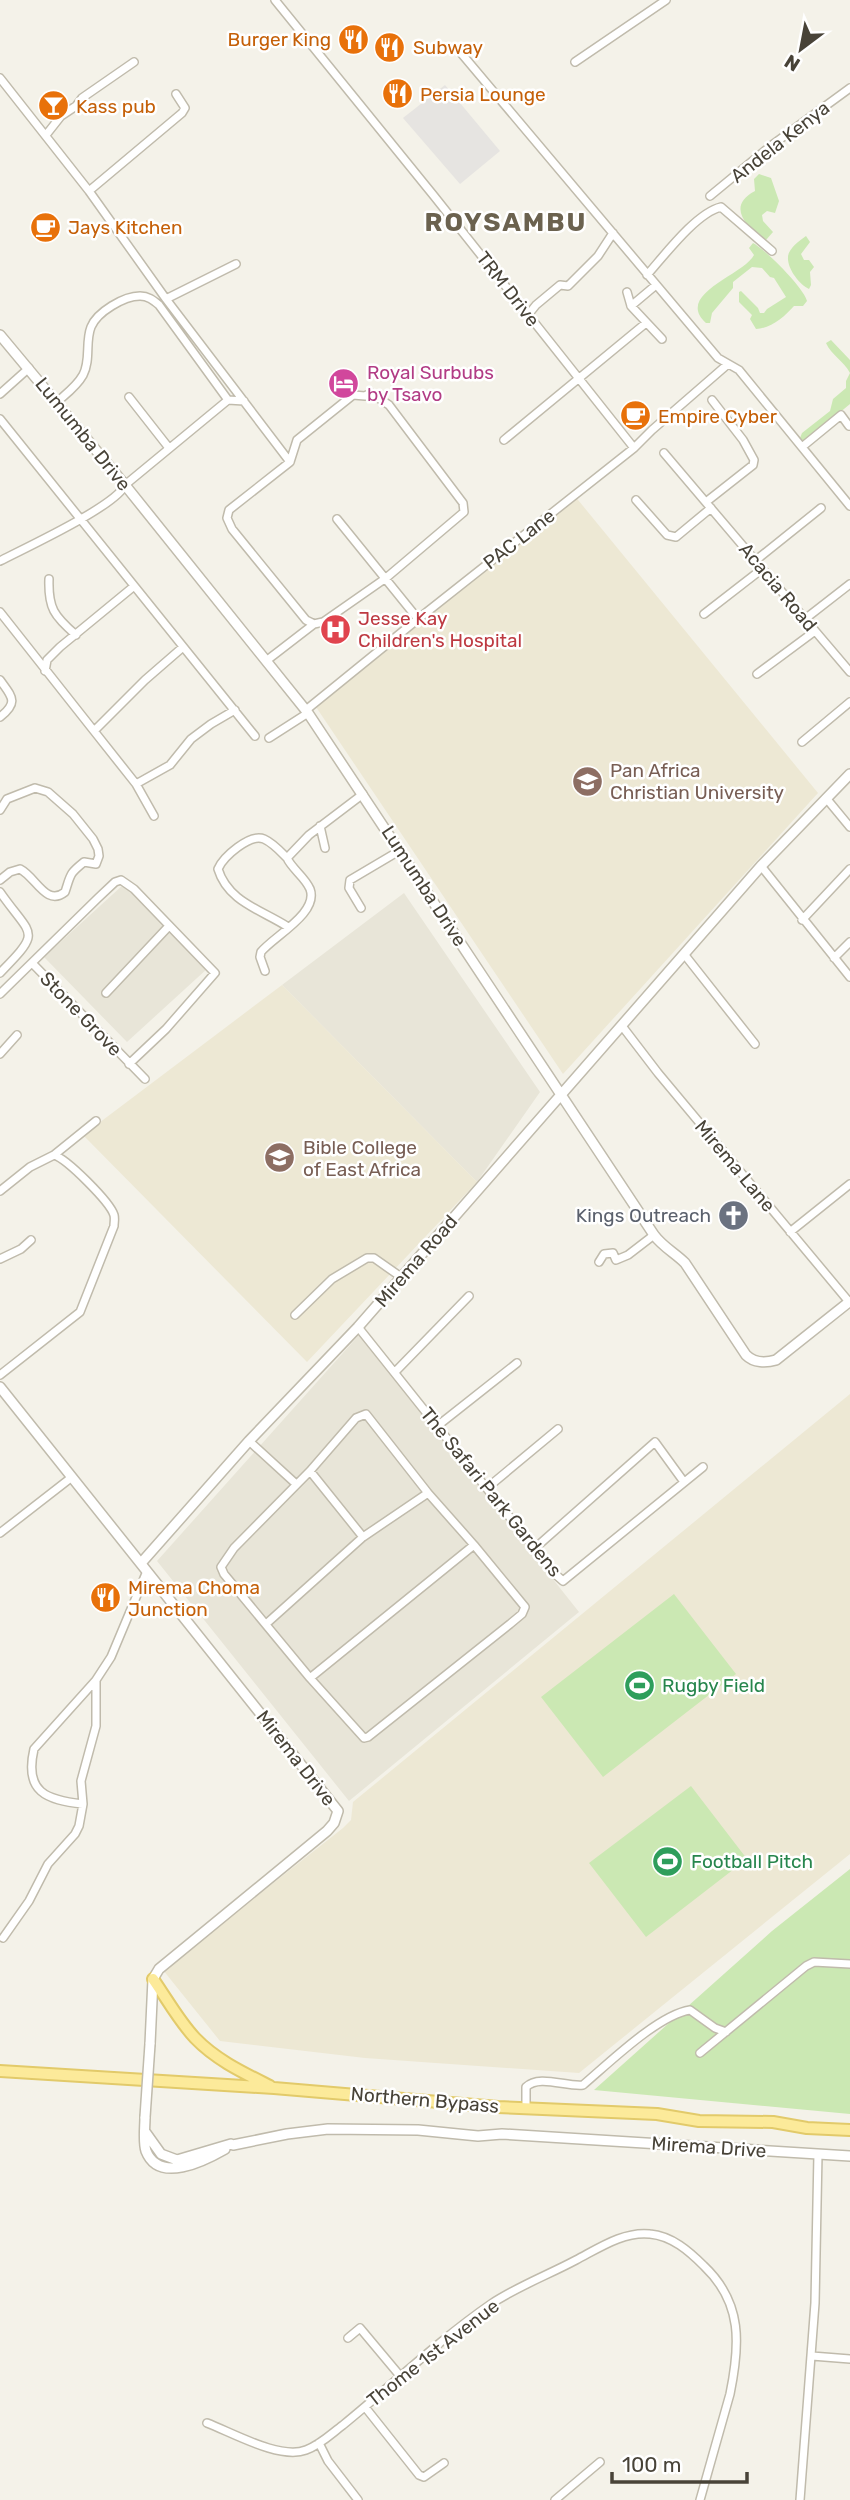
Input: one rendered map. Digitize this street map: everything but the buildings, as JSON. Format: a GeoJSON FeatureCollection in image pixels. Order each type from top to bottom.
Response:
{"type":"FeatureCollection","features":[{"type":"Feature","properties":{"kind":"main road"},"geometry":{"type":"LineString","coordinates":[[153,1979],[186,2027],[206,2048],[274,2088]]}},
{"type":"Feature","properties":{"kind":"main road","name":"Northern Bypass"},"geometry":{"type":"LineString","coordinates":[[0,2071],[274,2088],[526,2108],[657,2114],[699,2121],[773,2122],[807,2128],[850,2130]]}},
{"type":"Feature","properties":{"kind":"street","name":"TRM Drive"},"geometry":{"type":"LineString","coordinates":[[275,0],[634,448]]}},
{"type":"Feature","properties":{"kind":"street"},"geometry":{"type":"LineString","coordinates":[[575,62],[666,0]]}},
{"type":"Feature","properties":{"kind":"street"},"geometry":{"type":"LineString","coordinates":[[461,53],[718,358],[739,370],[850,506]]}},
{"type":"Feature","properties":{"kind":"street"},"geometry":{"type":"LineString","coordinates":[[46,135],[61,116],[76,106],[82,98],[134,62]]}},
{"type":"Feature","properties":{"kind":"street"},"geometry":{"type":"LineString","coordinates":[[0,78],[89,191],[166,299],[290,462]]}},
{"type":"Feature","properties":{"kind":"street","name":"Andela Kenya"},"geometry":{"type":"LineString","coordinates":[[710,196],[772,145],[850,88]]}},
{"type":"Feature","properties":{"kind":"street"},"geometry":{"type":"LineString","coordinates":[[89,191],[186,108],[176,94]]}},
{"type":"Feature","properties":{"kind":"street"},"geometry":{"type":"LineString","coordinates":[[648,275],[686,231],[717,207],[725,209],[772,251]]}},
{"type":"Feature","properties":{"kind":"street"},"geometry":{"type":"LineString","coordinates":[[528,315],[560,285],[568,286],[598,257],[613,233]]}},
{"type":"Feature","properties":{"kind":"street"},"geometry":{"type":"LineString","coordinates":[[166,299],[236,264]]}},
{"type":"Feature","properties":{"kind":"street"},"geometry":{"type":"LineString","coordinates":[[631,306],[656,285]]}},
{"type":"Feature","properties":{"kind":"street"},"geometry":{"type":"LineString","coordinates":[[627,292],[631,306],[662,339]]}},
{"type":"Feature","properties":{"kind":"street"},"geometry":{"type":"LineString","coordinates":[[57,402],[83,375],[88,357],[89,334],[96,317],[119,303],[142,296],[151,298],[159,305],[228,400]]}},
{"type":"Feature","properties":{"kind":"street"},"geometry":{"type":"LineString","coordinates":[[504,440],[646,323]]}},
{"type":"Feature","properties":{"kind":"street","name":"Lumumba Drive"},"geometry":{"type":"LineString","coordinates":[[0,335],[307,711],[654,1235],[685,1263],[746,1355],[756,1361],[776,1360],[849,1303]]}},
{"type":"Feature","properties":{"kind":"street","name":"PAC Lane"},"geometry":{"type":"LineString","coordinates":[[269,738],[307,711],[418,619],[634,448],[728,364]]}},
{"type":"Feature","properties":{"kind":"street"},"geometry":{"type":"LineString","coordinates":[[0,394],[29,369]]}},
{"type":"Feature","properties":{"kind":"street"},"geometry":{"type":"LineString","coordinates":[[266,661],[314,624],[323,622],[386,578],[459,519],[464,512],[463,503],[389,405],[370,389],[365,396],[353,395],[296,440],[290,462],[229,510],[227,518],[232,529],[306,620],[314,624]]}},
{"type":"Feature","properties":{"kind":"street"},"geometry":{"type":"LineString","coordinates":[[129,397],[169,448]]}},
{"type":"Feature","properties":{"kind":"street"},"geometry":{"type":"LineString","coordinates":[[0,561],[120,494],[125,485],[228,400],[244,401]]}},
{"type":"Feature","properties":{"kind":"street"},"geometry":{"type":"LineString","coordinates":[[636,500],[667,536],[676,537],[753,465],[754,460],[743,440],[712,400]]}},
{"type":"Feature","properties":{"kind":"street"},"geometry":{"type":"LineString","coordinates":[[802,447],[838,416],[843,415],[849,426]]}},
{"type":"Feature","properties":{"kind":"street"},"geometry":{"type":"LineString","coordinates":[[0,419],[254,736]]}},
{"type":"Feature","properties":{"kind":"street","name":"Acacia Road"},"geometry":{"type":"LineString","coordinates":[[664,453],[850,672]]}},
{"type":"Feature","properties":{"kind":"street"},"geometry":{"type":"LineString","coordinates":[[755,561],[821,508]]}},
{"type":"Feature","properties":{"kind":"street"},"geometry":{"type":"LineString","coordinates":[[337,519],[418,619]]}},
{"type":"Feature","properties":{"kind":"street"},"geometry":{"type":"LineString","coordinates":[[704,614],[762,569]]}},
{"type":"Feature","properties":{"kind":"street"},"geometry":{"type":"LineString","coordinates":[[49,579],[48,595],[52,610],[76,635]]}},
{"type":"Feature","properties":{"kind":"street"},"geometry":{"type":"LineString","coordinates":[[805,619],[850,584]]}},
{"type":"Feature","properties":{"kind":"street"},"geometry":{"type":"LineString","coordinates":[[45,671],[47,660],[69,639],[133,587]]}},
{"type":"Feature","properties":{"kind":"street"},"geometry":{"type":"LineString","coordinates":[[0,612],[136,784],[155,816]]}},
{"type":"Feature","properties":{"kind":"street"},"geometry":{"type":"LineString","coordinates":[[757,674],[815,631]]}},
{"type":"Feature","properties":{"kind":"street"},"geometry":{"type":"LineString","coordinates":[[94,731],[183,647]]}},
{"type":"Feature","properties":{"kind":"street"},"geometry":{"type":"LineString","coordinates":[[0,680],[11,695],[12,703],[0,717]]}},
{"type":"Feature","properties":{"kind":"street"},"geometry":{"type":"LineString","coordinates":[[802,742],[850,702]]}},
{"type":"Feature","properties":{"kind":"street"},"geometry":{"type":"LineString","coordinates":[[136,784],[170,765],[191,739],[235,710]]}},
{"type":"Feature","properties":{"kind":"street","name":"Mirema Road"},"geometry":{"type":"LineString","coordinates":[[3,1938],[29,1901],[48,1864],[75,1834],[82,1816],[81,1781],[96,1726],[96,1680],[116,1645],[144,1567],[249,1441],[358,1327],[761,866],[850,774]]}},
{"type":"Feature","properties":{"kind":"street"},"geometry":{"type":"LineString","coordinates":[[0,810],[7,799],[35,788],[48,792],[83,825],[98,849],[99,856],[96,864],[84,862],[75,869],[68,876],[65,892],[57,897],[46,893],[20,869],[10,872],[0,880]]}},
{"type":"Feature","properties":{"kind":"street"},"geometry":{"type":"LineString","coordinates":[[287,858],[290,852],[320,826],[363,794]]}},
{"type":"Feature","properties":{"kind":"street"},"geometry":{"type":"LineString","coordinates":[[826,798],[850,827]]}},
{"type":"Feature","properties":{"kind":"street"},"geometry":{"type":"LineString","coordinates":[[320,826],[325,848]]}},
{"type":"Feature","properties":{"kind":"street"},"geometry":{"type":"LineString","coordinates":[[265,971],[260,957],[261,951],[305,913],[311,896],[308,886],[287,858],[262,838],[256,838],[238,847],[220,863],[218,869],[225,886],[240,900],[288,927]]}},
{"type":"Feature","properties":{"kind":"street"},"geometry":{"type":"LineString","coordinates":[[361,908],[349,888],[350,880],[399,851]]}},
{"type":"Feature","properties":{"kind":"street"},"geometry":{"type":"LineString","coordinates":[[761,866],[850,976]]}},
{"type":"Feature","properties":{"kind":"street"},"geometry":{"type":"LineString","coordinates":[[802,920],[850,869]]}},
{"type":"Feature","properties":{"kind":"street","name":"Stone Grove"},"geometry":{"type":"LineString","coordinates":[[0,994],[118,880],[134,889],[215,972],[166,1029],[129,1064]]}},
{"type":"Feature","properties":{"kind":"street"},"geometry":{"type":"LineString","coordinates":[[0,892],[25,925],[29,936],[26,947],[0,973]]}},
{"type":"Feature","properties":{"kind":"street","name":"Stone Grove"},"geometry":{"type":"LineString","coordinates":[[106,993],[169,926]]}},
{"type":"Feature","properties":{"kind":"street"},"geometry":{"type":"LineString","coordinates":[[834,958],[850,942]]}},
{"type":"Feature","properties":{"kind":"street"},"geometry":{"type":"LineString","coordinates":[[684,954],[755,1044]]}},
{"type":"Feature","properties":{"kind":"street","name":"Stone Grove"},"geometry":{"type":"LineString","coordinates":[[33,964],[145,1079]]}},
{"type":"Feature","properties":{"kind":"street","name":"Mirema Lane"},"geometry":{"type":"LineString","coordinates":[[622,1026],[849,1303]]}},
{"type":"Feature","properties":{"kind":"street"},"geometry":{"type":"LineString","coordinates":[[0,1054],[17,1035]]}},
{"type":"Feature","properties":{"kind":"street"},"geometry":{"type":"LineString","coordinates":[[0,1191],[30,1167],[54,1155],[96,1121]]}},
{"type":"Feature","properties":{"kind":"street"},"geometry":{"type":"LineString","coordinates":[[0,1375],[80,1312],[114,1226],[113,1212],[106,1203],[66,1160],[54,1155]]}},
{"type":"Feature","properties":{"kind":"street"},"geometry":{"type":"LineString","coordinates":[[790,1232],[850,1184]]}},
{"type":"Feature","properties":{"kind":"street"},"geometry":{"type":"LineString","coordinates":[[599,1262],[604,1254],[613,1253],[616,1260],[628,1255],[654,1235]]}},
{"type":"Feature","properties":{"kind":"street"},"geometry":{"type":"LineString","coordinates":[[0,1259],[21,1249],[31,1240]]}},
{"type":"Feature","properties":{"kind":"street"},"geometry":{"type":"LineString","coordinates":[[295,1315],[332,1279],[367,1258],[374,1258],[401,1277]]}},
{"type":"Feature","properties":{"kind":"street"},"geometry":{"type":"LineString","coordinates":[[395,1372],[469,1296]]}},
{"type":"Feature","properties":{"kind":"street","name":"The Safari Park Gardens"},"geometry":{"type":"LineString","coordinates":[[358,1327],[534,1549],[563,1581],[703,1467]]}},
{"type":"Feature","properties":{"kind":"street"},"geometry":{"type":"LineString","coordinates":[[436,1427],[517,1363]]}},
{"type":"Feature","properties":{"kind":"street","name":"Mirema Drive"},"geometry":{"type":"LineString","coordinates":[[0,1387],[338,1811],[334,1823],[327,1831],[180,1950],[159,1969],[153,1979],[145,2117],[146,2133],[160,2154],[177,2160],[222,2146],[287,2134],[350,2128],[418,2130],[478,2136],[502,2134],[850,2156]]}},
{"type":"Feature","properties":{"kind":"street"},"geometry":{"type":"LineString","coordinates":[[366,1414],[428,1493],[524,1604],[522,1614],[366,1738],[310,1678],[221,1567],[234,1548],[295,1483],[310,1471],[356,1418],[366,1414]]}},
{"type":"Feature","properties":{"kind":"street"},"geometry":{"type":"LineString","coordinates":[[487,1488],[558,1429]]}},
{"type":"Feature","properties":{"kind":"street"},"geometry":{"type":"LineString","coordinates":[[249,1441],[295,1483]]}},
{"type":"Feature","properties":{"kind":"street"},"geometry":{"type":"LineString","coordinates":[[534,1549],[655,1442],[684,1482]]}},
{"type":"Feature","properties":{"kind":"street"},"geometry":{"type":"LineString","coordinates":[[310,1471],[363,1537]]}},
{"type":"Feature","properties":{"kind":"street"},"geometry":{"type":"LineString","coordinates":[[0,1533],[72,1477]]}},
{"type":"Feature","properties":{"kind":"street"},"geometry":{"type":"LineString","coordinates":[[266,1624],[363,1537],[428,1493]]}},
{"type":"Feature","properties":{"kind":"street"},"geometry":{"type":"LineString","coordinates":[[310,1678],[474,1545]]}},
{"type":"Feature","properties":{"kind":"street"},"geometry":{"type":"LineString","coordinates":[[83,1804],[41,1794],[36,1788],[31,1762],[34,1749],[96,1680]]}},
{"type":"Feature","properties":{"kind":"street"},"geometry":{"type":"LineString","coordinates":[[700,2053],[806,1966],[814,1962],[850,1964]]}},
{"type":"Feature","properties":{"kind":"street"},"geometry":{"type":"LineString","coordinates":[[526,2108],[526,2087],[531,2082],[541,2081],[572,2087],[583,2085],[645,2033],[682,2011],[690,2010],[715,2028],[726,2032]]}},
{"type":"Feature","properties":{"kind":"street"},"geometry":{"type":"LineString","coordinates":[[800,2500],[812,2356],[818,2154]]}},
{"type":"Feature","properties":{"kind":"street","name":"Thome 1st Avenue"},"geometry":{"type":"LineString","coordinates":[[207,2423],[288,2454],[306,2450],[365,2407],[491,2304],[606,2244],[629,2235],[650,2234],[670,2239],[699,2261],[721,2283],[736,2323],[730,2394],[700,2500]]}},
{"type":"Feature","properties":{"kind":"street"},"geometry":{"type":"LineString","coordinates":[[348,2338],[360,2328],[401,2378]]}},
{"type":"Feature","properties":{"kind":"street"},"geometry":{"type":"LineString","coordinates":[[812,2356],[850,2360]]}},
{"type":"Feature","properties":{"kind":"street"},"geometry":{"type":"LineString","coordinates":[[365,2407],[419,2475],[424,2477],[444,2462]]}},
{"type":"Feature","properties":{"kind":"street"},"geometry":{"type":"LineString","coordinates":[[319,2443],[328,2461],[358,2500]]}},
{"type":"Feature","properties":{"kind":"street"},"geometry":{"type":"LineString","coordinates":[[555,2500],[600,2462]]}},
{"type":"Feature","properties":{"kind":"shaded area"},"geometry":{"type":"Polygon","coordinates":[[[445,85],[500,151],[460,184],[403,118],[445,85]]]}},
{"type":"Feature","properties":{"kind":"shaded area","name":"Pan Africa Christian University"},"geometry":{"type":"Polygon","coordinates":[[[574,495],[818,793],[563,1074],[314,704],[574,495]]]}},
{"type":"Feature","properties":{"kind":"shaded area"},"geometry":{"type":"Polygon","coordinates":[[[124,884],[208,968],[127,1042],[44,957],[124,884]]]}},
{"type":"Feature","properties":{"kind":"shaded area"},"geometry":{"type":"Polygon","coordinates":[[[404,893],[540,1092],[477,1182],[282,985],[404,893]]]}},
{"type":"Feature","properties":{"kind":"shaded area","name":"Bible College of East Africa"},"geometry":{"type":"Polygon","coordinates":[[[282,985],[477,1182],[307,1362],[83,1135],[282,985]]]}},
{"type":"Feature","properties":{"kind":"shaded area"},"geometry":{"type":"Polygon","coordinates":[[[359,1335],[579,1612],[349,1801],[157,1561],[359,1335]]]}},
{"type":"Feature","properties":{"kind":"shaded area"},"geometry":{"type":"Polygon","coordinates":[[[850,1394],[850,1854],[579,2073],[365,2058],[220,2041],[163,1970],[343,1828],[351,1820],[353,1802],[850,1394]]]}},
{"type":"Feature","properties":{"kind":"green space"},"geometry":{"type":"Polygon","coordinates":[[[759,174],[771,178],[779,201],[775,213],[767,211],[762,215],[763,221],[773,232],[766,240],[746,223],[740,210],[746,197],[755,191],[754,179],[759,174]]]}},
{"type":"Feature","properties":{"kind":"green space"},"geometry":{"type":"Polygon","coordinates":[[[806,236],[810,242],[801,254],[804,260],[809,260],[814,267],[810,272],[809,289],[795,276],[788,262],[790,251],[806,236]]]}},
{"type":"Feature","properties":{"kind":"green space"},"geometry":{"type":"Polygon","coordinates":[[[753,243],[784,270],[807,301],[803,306],[794,306],[772,324],[756,329],[750,319],[752,315],[739,302],[739,292],[758,308],[760,313],[786,297],[774,278],[762,268],[752,267],[733,282],[733,288],[712,313],[710,323],[706,323],[698,313],[704,294],[748,262],[754,255],[749,248],[753,243]]]}},
{"type":"Feature","properties":{"kind":"green space"},"geometry":{"type":"Polygon","coordinates":[[[831,340],[850,360],[850,373],[828,347],[826,343],[831,340]]]}},
{"type":"Feature","properties":{"kind":"green space"},"geometry":{"type":"Polygon","coordinates":[[[850,373],[850,404],[804,442],[800,438],[802,433],[830,411],[833,399],[846,388],[850,373]]]}},
{"type":"Feature","properties":{"kind":"green space","name":"Rugby Field"},"geometry":{"type":"Polygon","coordinates":[[[674,1594],[736,1674],[603,1777],[541,1697],[674,1594]]]}},
{"type":"Feature","properties":{"kind":"green space","name":"Football Pitch"},"geometry":{"type":"Polygon","coordinates":[[[691,1786],[747,1859],[646,1937],[589,1863],[691,1786]]]}},
{"type":"Feature","properties":{"kind":"green space"},"geometry":{"type":"Polygon","coordinates":[[[850,1869],[850,2114],[594,2090],[772,1931],[850,1869]]]}},
{"type":"Feature","properties":{"kind":"place","name":"Burger King"},"geometry":{"type":"Point","coordinates":[354,39]}},
{"type":"Feature","properties":{"kind":"place","name":"Subway"},"geometry":{"type":"Point","coordinates":[390,47]}},
{"type":"Feature","properties":{"kind":"place","name":"Persia Lounge"},"geometry":{"type":"Point","coordinates":[397,94]}},
{"type":"Feature","properties":{"kind":"place","name":"Kass pub"},"geometry":{"type":"Point","coordinates":[53,106]}},
{"type":"Feature","properties":{"kind":"place","name":"Jays Kitchen"},"geometry":{"type":"Point","coordinates":[45,227]}},
{"type":"Feature","properties":{"kind":"place","name":"Royal Surbubs by Tsavo"},"geometry":{"type":"Point","coordinates":[344,383]}},
{"type":"Feature","properties":{"kind":"place","name":"Empire Cyber"},"geometry":{"type":"Point","coordinates":[635,416]}},
{"type":"Feature","properties":{"kind":"place","name":"Jesse Kay Children's Hospital"},"geometry":{"type":"Point","coordinates":[335,629]}},
{"type":"Feature","properties":{"kind":"place","name":"Pan Africa Christian University"},"geometry":{"type":"Point","coordinates":[587,781]}},
{"type":"Feature","properties":{"kind":"place","name":"Bible College of East Africa"},"geometry":{"type":"Point","coordinates":[280,1158]}},
{"type":"Feature","properties":{"kind":"place","name":"Kings Outreach"},"geometry":{"type":"Point","coordinates":[734,1215]}},
{"type":"Feature","properties":{"kind":"place","name":"Mirema Choma Junction"},"geometry":{"type":"Point","coordinates":[105,1598]}},
{"type":"Feature","properties":{"kind":"place","name":"Rugby Field"},"geometry":{"type":"Point","coordinates":[639,1685]}},
{"type":"Feature","properties":{"kind":"place","name":"Football Pitch"},"geometry":{"type":"Point","coordinates":[668,1861]}},
{"type":"Feature","properties":{"kind":"district","name":"ROYSAMBU"},"geometry":{"type":"Point","coordinates":[506,222]}}]}
